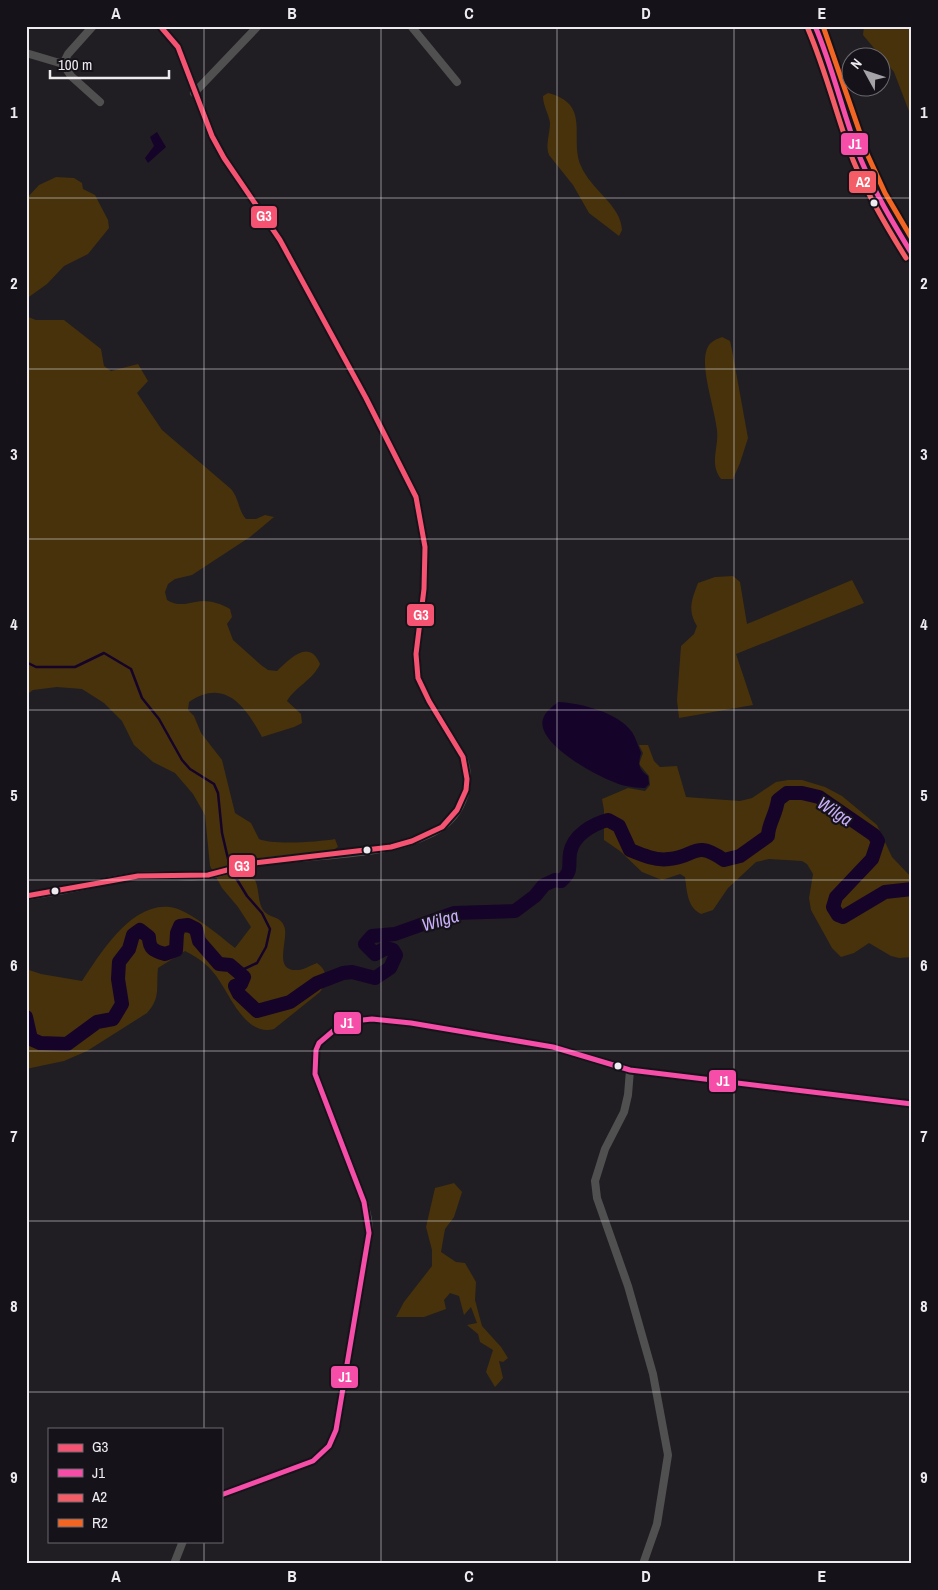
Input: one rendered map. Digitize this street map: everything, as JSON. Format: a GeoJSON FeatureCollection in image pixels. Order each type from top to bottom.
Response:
{"type":"FeatureCollection","features":[{"type":"Feature","properties":{"kind":"street"},"geometry":{"type":"LineString","coordinates":[[63,64],[68,54],[93,26]]}},
{"type":"Feature","properties":{"kind":"street"},"geometry":{"type":"LineString","coordinates":[[26,896],[140,876],[206,876],[252,863],[357,853],[381,848],[434,832],[460,807],[466,793],[468,777],[463,756],[429,701],[418,678],[416,666],[424,589],[425,547],[416,497],[372,410],[280,240],[224,158],[212,136],[178,47],[160,26]]}},
{"type":"Feature","properties":{"kind":"street"},"geometry":{"type":"LineString","coordinates":[[194,93],[258,26]]}},
{"type":"Feature","properties":{"kind":"street"},"geometry":{"type":"LineString","coordinates":[[411,26],[457,82]]}},
{"type":"Feature","properties":{"kind":"street"},"geometry":{"type":"LineString","coordinates":[[815,26],[830,62],[854,138],[869,177],[912,254]]}},
{"type":"Feature","properties":{"kind":"street"},"geometry":{"type":"LineString","coordinates":[[26,53],[63,64],[72,76],[100,102]]}},
{"type":"Feature","properties":{"kind":"street"},"geometry":{"type":"LineString","coordinates":[[222,1495],[313,1461],[324,1452],[336,1430],[369,1234],[368,1218],[345,1149],[315,1074],[316,1050],[319,1043],[339,1026],[353,1021],[372,1019],[411,1023],[553,1047],[630,1070],[912,1104]]}},
{"type":"Feature","properties":{"kind":"street"},"geometry":{"type":"LineString","coordinates":[[630,1070],[628,1095],[624,1112],[605,1149],[595,1181],[597,1198],[625,1277],[653,1374],[668,1455],[657,1524],[643,1564]]}},
{"type":"Feature","properties":{"kind":"street"},"geometry":{"type":"LineString","coordinates":[[174,1564],[183,1542]]}},
{"type":"Feature","properties":{"kind":"shaded area"},"geometry":{"type":"Polygon","coordinates":[[[864,26],[912,26],[912,119],[894,72],[890,67],[890,48],[874,48],[863,35],[864,26]]]}},
{"type":"Feature","properties":{"kind":"shaded area"},"geometry":{"type":"Polygon","coordinates":[[[548,93],[562,98],[570,105],[575,114],[578,155],[581,166],[591,183],[617,213],[622,230],[619,236],[589,213],[573,185],[549,155],[550,123],[543,96],[548,93]]]}},
{"type":"Feature","properties":{"kind":"shaded area"},"geometry":{"type":"Polygon","coordinates":[[[157,132],[166,147],[148,163],[145,158],[154,146],[150,137],[157,132]]]}},
{"type":"Feature","properties":{"kind":"shaded area"},"geometry":{"type":"Polygon","coordinates":[[[56,177],[74,178],[82,183],[83,189],[95,195],[108,220],[109,228],[88,254],[64,266],[47,284],[26,299],[26,199],[39,185],[56,177]]]}},
{"type":"Feature","properties":{"kind":"shaded area"},"geometry":{"type":"Polygon","coordinates":[[[26,313],[28,317],[36,320],[64,320],[101,349],[104,366],[111,371],[138,364],[148,381],[137,393],[162,430],[231,489],[246,519],[256,519],[265,515],[274,517],[250,537],[192,575],[175,579],[168,584],[165,592],[167,600],[176,604],[206,601],[217,603],[230,609],[232,617],[227,624],[233,640],[268,670],[277,671],[293,657],[305,652],[310,652],[316,656],[320,664],[317,670],[287,701],[301,714],[302,723],[262,737],[249,715],[233,699],[224,694],[202,695],[189,702],[188,710],[194,716],[201,733],[222,760],[235,813],[251,823],[259,839],[274,842],[307,842],[335,839],[338,847],[330,852],[251,860],[241,870],[246,877],[255,880],[263,910],[283,923],[285,931],[283,960],[285,966],[298,970],[317,963],[321,966],[326,976],[320,992],[274,1029],[263,1030],[245,1019],[210,969],[185,951],[158,968],[156,997],[147,1013],[87,1051],[64,1061],[26,1069],[26,969],[41,974],[82,981],[107,944],[118,932],[142,913],[156,908],[170,907],[186,913],[204,924],[235,948],[251,927],[238,907],[222,888],[210,866],[205,815],[193,794],[175,773],[153,762],[134,745],[122,721],[104,703],[82,689],[57,687],[33,690],[26,695],[26,313]]]}},
{"type":"Feature","properties":{"kind":"shaded area"},"geometry":{"type":"Polygon","coordinates":[[[722,337],[730,341],[748,438],[733,479],[721,479],[717,473],[715,461],[717,430],[705,369],[708,346],[722,337]]]}},
{"type":"Feature","properties":{"kind":"shaded area"},"geometry":{"type":"Polygon","coordinates":[[[733,576],[740,582],[747,624],[852,580],[864,603],[736,654],[753,705],[679,718],[677,700],[681,646],[694,634],[697,626],[691,610],[692,599],[698,583],[715,577],[733,576]]]}},
{"type":"Feature","properties":{"kind":"shaded area"},"geometry":{"type":"Polygon","coordinates":[[[558,702],[577,704],[598,710],[618,719],[626,725],[636,739],[641,753],[640,766],[642,771],[648,776],[649,784],[643,788],[616,783],[589,770],[560,751],[543,729],[544,716],[558,702]]]}},
{"type":"Feature","properties":{"kind":"shaded area"},"geometry":{"type":"Polygon","coordinates":[[[639,745],[648,745],[654,761],[660,767],[677,766],[686,797],[740,801],[752,798],[776,782],[788,780],[802,780],[825,787],[842,796],[877,825],[892,857],[912,878],[912,957],[899,958],[891,956],[869,943],[854,953],[841,957],[832,948],[811,910],[809,898],[813,874],[807,864],[802,861],[769,859],[756,862],[728,888],[713,910],[701,914],[690,903],[685,877],[680,874],[662,880],[642,872],[620,851],[604,840],[602,799],[628,788],[645,791],[650,785],[649,776],[639,764],[643,753],[639,745]]]}},
{"type":"Feature","properties":{"kind":"shaded area"},"geometry":{"type":"Polygon","coordinates":[[[454,1183],[462,1192],[454,1217],[445,1229],[441,1252],[456,1262],[465,1263],[476,1282],[475,1300],[482,1326],[501,1347],[508,1358],[503,1362],[499,1361],[503,1378],[495,1387],[486,1372],[493,1350],[480,1342],[478,1334],[467,1325],[477,1323],[471,1307],[464,1315],[459,1296],[450,1293],[444,1300],[446,1309],[424,1317],[396,1317],[404,1302],[432,1266],[432,1250],[426,1227],[435,1188],[454,1183]]]}},
{"type":"Feature","properties":{"kind":"waterway"},"geometry":{"type":"LineString","coordinates":[[26,662],[36,667],[75,667],[104,653],[131,669],[142,698],[159,719],[182,760],[190,769],[214,784],[218,793],[222,833],[229,863]]}},
{"type":"Feature","properties":{"kind":"waterway","name":"Wilga"},"geometry":{"type":"LineString","coordinates":[[26,1017],[31,1039],[40,1043],[67,1044],[97,1022],[113,1019],[122,1004],[118,979],[119,962],[129,949],[133,935],[140,930],[149,937],[153,949],[165,954],[176,950],[177,933],[180,926],[188,925],[196,929],[199,941],[219,964],[230,965],[244,977],[241,984],[235,986],[239,994],[257,1011],[290,1002],[317,983],[343,973],[352,972],[375,978],[390,968],[396,955],[393,950],[386,948],[375,954],[365,944],[372,936],[395,934],[454,913],[515,911],[535,896],[544,885],[555,880],[561,881],[565,877],[569,871],[570,853],[575,841],[584,831],[596,824],[608,820],[619,826],[630,850],[649,857],[659,859],[678,858],[701,850],[714,854],[724,860],[740,856],[768,836],[778,800],[787,793],[802,793],[819,797],[874,835],[878,841],[872,859],[836,897],[833,907],[838,915],[843,917],[885,892],[912,889]]}},
{"type":"Feature","properties":{"kind":"waterway"},"geometry":{"type":"LineString","coordinates":[[233,873],[247,896],[262,913],[270,929],[266,947],[257,963],[240,971]]}},
{"type":"Feature","properties":{"kind":"transit line","name":"G3"},"geometry":{"type":"LineString","coordinates":[[26,896],[138,876],[208,875],[254,863],[391,847],[412,841],[442,827],[457,810],[466,790],[467,779],[463,757],[429,701],[418,678],[416,654],[424,589],[425,547],[416,497],[366,398],[280,240],[224,158],[212,136],[178,47],[160,26]]}},
{"type":"Feature","properties":{"kind":"transit line","name":"J1"},"geometry":{"type":"LineString","coordinates":[[815,26],[866,172],[912,254]]}},
{"type":"Feature","properties":{"kind":"transit line","name":"R2"},"geometry":{"type":"LineString","coordinates":[[823,26],[868,156],[885,193],[912,239]]}},
{"type":"Feature","properties":{"kind":"transit line","name":"A2"},"geometry":{"type":"LineString","coordinates":[[808,29],[853,160],[877,210],[906,258]]}},
{"type":"Feature","properties":{"kind":"transit line","name":"J1"},"geometry":{"type":"LineString","coordinates":[[222,1495],[313,1461],[329,1446],[336,1430],[369,1233],[364,1202],[315,1074],[316,1050],[319,1043],[339,1026],[353,1021],[372,1019],[411,1023],[553,1047],[630,1070],[912,1104]]}}]}
